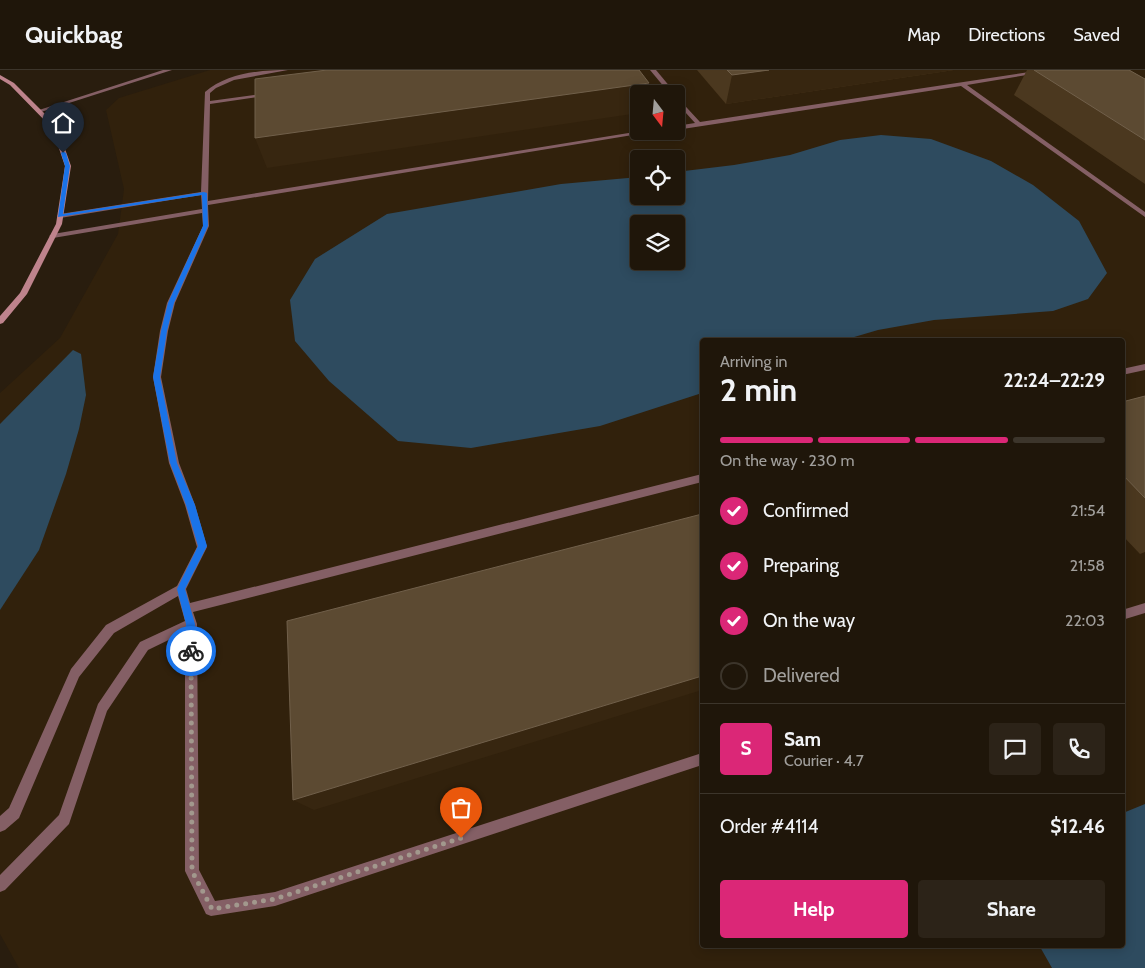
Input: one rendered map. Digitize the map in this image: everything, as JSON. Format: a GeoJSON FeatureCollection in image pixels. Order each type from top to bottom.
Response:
{"type":"FeatureCollection","features":[{"type":"Feature","properties":{"kind":"street"},"geometry":{"type":"LineString","coordinates":[[39,111],[169,70]]}},
{"type":"Feature","properties":{"kind":"street"},"geometry":{"type":"LineString","coordinates":[[0,825],[14,813],[75,673],[110,629],[181,589],[202,546],[190,505],[174,463],[157,377],[164,331],[171,303],[206,226],[204,193],[207,93],[213,86],[250,74],[285,70]]}},
{"type":"Feature","properties":{"kind":"street"},"geometry":{"type":"LineString","coordinates":[[653,70],[666,85]]}},
{"type":"Feature","properties":{"kind":"street"},"geometry":{"type":"LineString","coordinates":[[685,126],[1054,70]]}},
{"type":"Feature","properties":{"kind":"street"},"geometry":{"type":"LineString","coordinates":[[0,77],[12,84],[54,127],[68,166],[59,224],[23,294],[0,321]]}},
{"type":"Feature","properties":{"kind":"street"},"geometry":{"type":"LineString","coordinates":[[962,84],[1145,215]]}},
{"type":"Feature","properties":{"kind":"street"},"geometry":{"type":"LineString","coordinates":[[207,103],[275,94]]}},
{"type":"Feature","properties":{"kind":"street"},"geometry":{"type":"LineString","coordinates":[[685,108],[699,124]]}},
{"type":"Feature","properties":{"kind":"street"},"geometry":{"type":"LineString","coordinates":[[53,236],[205,206],[630,135]]}},
{"type":"Feature","properties":{"kind":"street"},"geometry":{"type":"LineString","coordinates":[[60,216],[204,193]]}},
{"type":"Feature","properties":{"kind":"street"},"geometry":{"type":"LineString","coordinates":[[1125,371],[1145,366]]}},
{"type":"Feature","properties":{"kind":"street"},"geometry":{"type":"LineString","coordinates":[[187,609],[700,479]]}},
{"type":"Feature","properties":{"kind":"street"},"geometry":{"type":"LineString","coordinates":[[181,589],[191,624],[192,871],[212,909],[275,899],[700,760]]}},
{"type":"Feature","properties":{"kind":"street"},"geometry":{"type":"LineString","coordinates":[[1125,614],[1145,608]]}},
{"type":"Feature","properties":{"kind":"street"},"geometry":{"type":"LineString","coordinates":[[0,885],[64,819],[102,708],[144,646],[191,624]]}},
{"type":"Feature","properties":{"kind":"shaded area"},"geometry":{"type":"Polygon","coordinates":[[[210,70],[1145,70],[1145,968],[19,968],[0,934],[0,393],[60,338],[118,234],[124,189],[106,110],[119,98],[210,70]]]}},
{"type":"Feature","properties":{"kind":"water"},"geometry":{"type":"Polygon","coordinates":[[[881,135],[931,139],[991,161],[1033,185],[1079,221],[1107,273],[1088,299],[1053,311],[934,320],[878,330],[851,338],[700,338],[700,394],[600,426],[471,448],[398,441],[329,381],[295,341],[290,300],[315,259],[387,214],[561,184],[630,178],[630,205],[685,205],[685,171],[790,155],[840,140],[881,135]]]}},
{"type":"Feature","properties":{"kind":"water"},"geometry":{"type":"Polygon","coordinates":[[[73,350],[81,354],[86,395],[79,429],[66,474],[39,550],[0,610],[0,424],[73,350]]]}},
{"type":"Feature","properties":{"kind":"water"},"geometry":{"type":"Polygon","coordinates":[[[1145,804],[1145,968],[1052,968],[1041,948],[1125,948],[1125,812],[1145,804]]]}},
{"type":"Feature","properties":{"kind":"building"},"geometry":{"type":"Polygon","coordinates":[[[327,70],[639,70],[649,83],[255,138],[255,79],[327,70]]]}},
{"type":"Feature","properties":{"kind":"building"},"geometry":{"type":"Polygon","coordinates":[[[727,70],[769,70],[732,75],[727,70]]]}},
{"type":"Feature","properties":{"kind":"building"},"geometry":{"type":"Polygon","coordinates":[[[1034,70],[1129,70],[1145,79],[1145,140],[1034,70]]]}},
{"type":"Feature","properties":{"kind":"building"},"geometry":{"type":"Polygon","coordinates":[[[1145,396],[1145,498],[1125,477],[1125,401],[1145,396]]]}},
{"type":"Feature","properties":{"kind":"building"},"geometry":{"type":"Polygon","coordinates":[[[700,515],[700,677],[293,800],[287,621],[700,515]]]}},
{"type":"Feature","properties":{"kind":"way so far"},"geometry":{"type":"LineString","coordinates":[[191,651],[192,871],[212,909],[275,899],[461,838]]}},
{"type":"Feature","properties":{"kind":"route"},"geometry":{"type":"LineString","coordinates":[[63,153],[68,166],[60,216],[204,193],[206,226],[171,303],[164,331],[157,377],[174,463],[190,505],[202,546],[181,589],[191,624],[191,651]]}}]}
